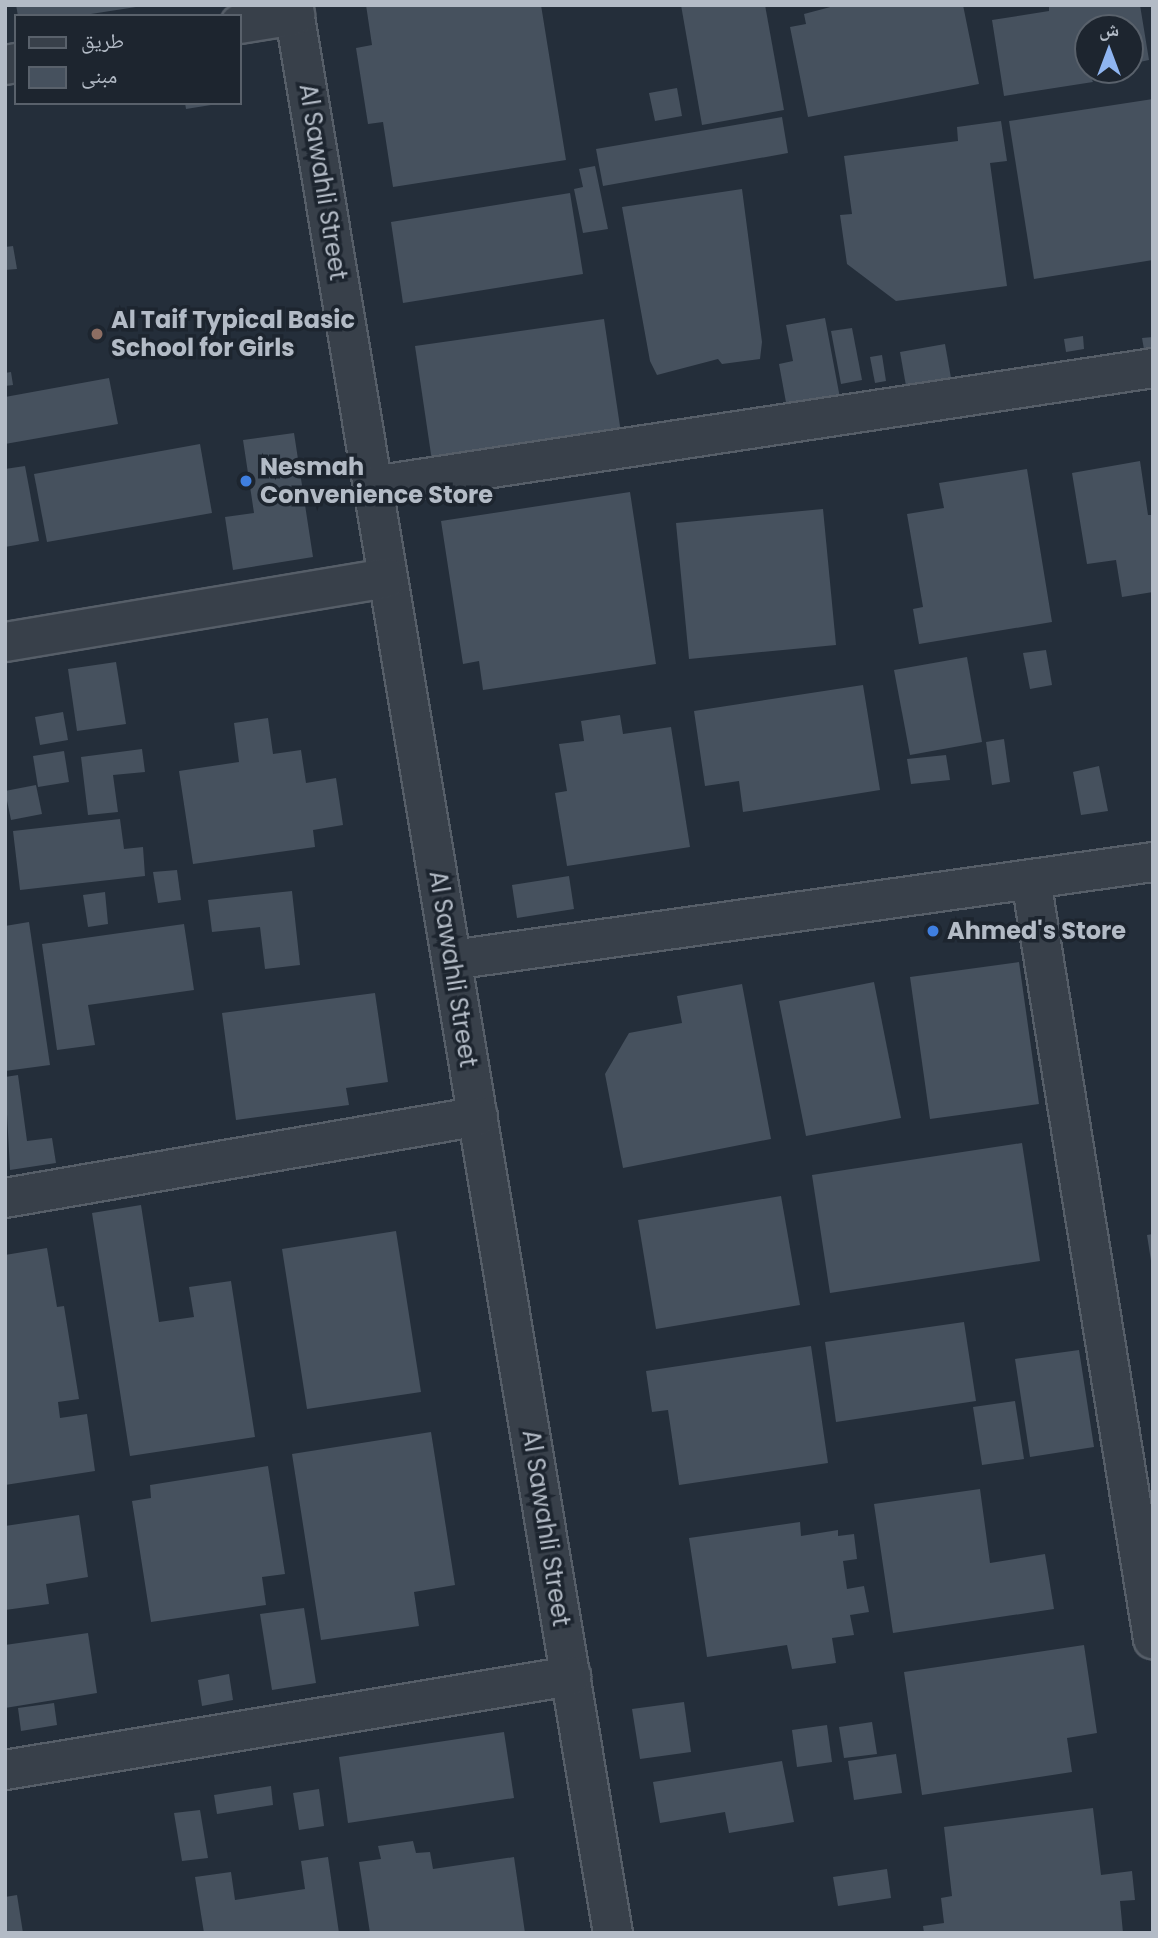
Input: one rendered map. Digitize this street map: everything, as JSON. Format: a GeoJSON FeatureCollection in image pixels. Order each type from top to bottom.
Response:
{"type":"FeatureCollection","features":[{"type":"Feature","properties":{"kind":"street"},"geometry":{"type":"LineString","coordinates":[[242,23],[294,10]]}},
{"type":"Feature","properties":{"kind":"street","name":"Al Sawahli Street"},"geometry":{"type":"LineString","coordinates":[[294,10],[613,1933]]}},
{"type":"Feature","properties":{"kind":"street"},"geometry":{"type":"LineString","coordinates":[[373,486],[1153,368]]}},
{"type":"Feature","properties":{"kind":"street"},"geometry":{"type":"LineString","coordinates":[[5,642],[388,578]]}},
{"type":"Feature","properties":{"kind":"street"},"geometry":{"type":"LineString","coordinates":[[452,960],[1153,862]]}},
{"type":"Feature","properties":{"kind":"street"},"geometry":{"type":"LineString","coordinates":[[1031,880],[1147,1567],[1153,1639]]}},
{"type":"Feature","properties":{"kind":"street"},"geometry":{"type":"LineString","coordinates":[[5,1198],[478,1116]]}},
{"type":"Feature","properties":{"kind":"street"},"geometry":{"type":"LineString","coordinates":[[5,1770],[571,1676]]}},
{"type":"Feature","properties":{"kind":"building"},"geometry":{"type":"Polygon","coordinates":[[[16,5],[136,7],[91,14],[18,14],[16,5]]]}},
{"type":"Feature","properties":{"kind":"building"},"geometry":{"type":"Polygon","coordinates":[[[366,5],[541,5],[566,160],[393,187],[383,122],[368,124],[356,48],[372,45],[366,5]]]}},
{"type":"Feature","properties":{"kind":"building"},"geometry":{"type":"Polygon","coordinates":[[[681,5],[765,5],[784,110],[702,125],[681,5]]]}},
{"type":"Feature","properties":{"kind":"building"},"geometry":{"type":"Polygon","coordinates":[[[838,5],[963,5],[979,84],[808,117],[790,27],[806,24],[804,14],[838,5]]]}},
{"type":"Feature","properties":{"kind":"building"},"geometry":{"type":"Polygon","coordinates":[[[1049,5],[1140,5],[1141,14],[1074,14],[1074,84],[1080,84],[1004,96],[992,20],[1049,11],[1049,5]]]}},
{"type":"Feature","properties":{"kind":"building"},"geometry":{"type":"Polygon","coordinates":[[[1144,29],[1149,60],[1144,61],[1144,29]]]}},
{"type":"Feature","properties":{"kind":"building"},"geometry":{"type":"Polygon","coordinates":[[[677,88],[682,116],[655,121],[649,93],[677,88]]]}},
{"type":"Feature","properties":{"kind":"building"},"geometry":{"type":"Polygon","coordinates":[[[1153,99],[1153,260],[1034,279],[1009,121],[1153,99]]]}},
{"type":"Feature","properties":{"kind":"building"},"geometry":{"type":"Polygon","coordinates":[[[185,105],[211,105],[186,109],[185,105]]]}},
{"type":"Feature","properties":{"kind":"building"},"geometry":{"type":"Polygon","coordinates":[[[782,117],[788,153],[603,186],[596,149],[782,117]]]}},
{"type":"Feature","properties":{"kind":"building"},"geometry":{"type":"Polygon","coordinates":[[[1001,121],[1007,161],[990,163],[1007,286],[896,301],[847,264],[840,215],[852,214],[844,156],[958,141],[957,127],[1001,121]]]}},
{"type":"Feature","properties":{"kind":"building"},"geometry":{"type":"Polygon","coordinates":[[[595,166],[608,229],[583,233],[574,189],[583,187],[579,169],[595,166]]]}},
{"type":"Feature","properties":{"kind":"building"},"geometry":{"type":"Polygon","coordinates":[[[742,189],[762,342],[760,359],[722,364],[718,359],[657,375],[650,361],[622,207],[742,189]]]}},
{"type":"Feature","properties":{"kind":"building"},"geometry":{"type":"Polygon","coordinates":[[[570,193],[583,274],[403,303],[391,222],[570,193]]]}},
{"type":"Feature","properties":{"kind":"building"},"geometry":{"type":"Polygon","coordinates":[[[13,246],[17,269],[5,270],[5,247],[13,246]]]}},
{"type":"Feature","properties":{"kind":"building"},"geometry":{"type":"Polygon","coordinates":[[[825,318],[840,398],[787,408],[779,364],[793,361],[786,325],[825,318]]]}},
{"type":"Feature","properties":{"kind":"building"},"geometry":{"type":"Polygon","coordinates":[[[604,319],[621,433],[432,461],[415,346],[604,319]]]}},
{"type":"Feature","properties":{"kind":"building"},"geometry":{"type":"Polygon","coordinates":[[[852,328],[862,380],[841,384],[831,331],[852,328]]]}},
{"type":"Feature","properties":{"kind":"building"},"geometry":{"type":"Polygon","coordinates":[[[1083,336],[1084,349],[1066,352],[1064,339],[1083,336]]]}},
{"type":"Feature","properties":{"kind":"building"},"geometry":{"type":"Polygon","coordinates":[[[1153,337],[1153,354],[1145,355],[1142,338],[1153,337]]]}},
{"type":"Feature","properties":{"kind":"building"},"geometry":{"type":"Polygon","coordinates":[[[945,344],[951,378],[906,386],[900,352],[945,344]]]}},
{"type":"Feature","properties":{"kind":"building"},"geometry":{"type":"Polygon","coordinates":[[[882,355],[886,381],[875,383],[870,357],[882,355]]]}},
{"type":"Feature","properties":{"kind":"building"},"geometry":{"type":"Polygon","coordinates":[[[11,372],[13,385],[5,386],[5,373],[11,372]]]}},
{"type":"Feature","properties":{"kind":"building"},"geometry":{"type":"Polygon","coordinates":[[[109,378],[118,424],[5,444],[5,397],[109,378]]]}},
{"type":"Feature","properties":{"kind":"building"},"geometry":{"type":"Polygon","coordinates":[[[294,433],[313,557],[233,570],[225,517],[254,513],[243,440],[294,433]]]}},
{"type":"Feature","properties":{"kind":"building"},"geometry":{"type":"Polygon","coordinates":[[[200,444],[212,513],[47,542],[34,474],[200,444]]]}},
{"type":"Feature","properties":{"kind":"building"},"geometry":{"type":"Polygon","coordinates":[[[1140,461],[1148,515],[1153,515],[1153,592],[1122,597],[1116,560],[1087,564],[1072,473],[1140,461]]]}},
{"type":"Feature","properties":{"kind":"building"},"geometry":{"type":"Polygon","coordinates":[[[25,466],[39,541],[5,547],[5,469],[25,466]]]}},
{"type":"Feature","properties":{"kind":"building"},"geometry":{"type":"Polygon","coordinates":[[[1027,469],[1052,622],[919,644],[913,609],[923,607],[907,514],[944,508],[939,483],[1027,469]]]}},
{"type":"Feature","properties":{"kind":"building"},"geometry":{"type":"Polygon","coordinates":[[[630,492],[656,664],[483,690],[479,661],[463,664],[441,521],[630,492]]]}},
{"type":"Feature","properties":{"kind":"building"},"geometry":{"type":"Polygon","coordinates":[[[823,509],[836,645],[689,659],[676,523],[823,509]]]}},
{"type":"Feature","properties":{"kind":"building"},"geometry":{"type":"Polygon","coordinates":[[[1046,650],[1052,685],[1030,689],[1023,653],[1046,650]]]}},
{"type":"Feature","properties":{"kind":"building"},"geometry":{"type":"Polygon","coordinates":[[[967,657],[982,742],[910,755],[894,670],[967,657]]]}},
{"type":"Feature","properties":{"kind":"building"},"geometry":{"type":"Polygon","coordinates":[[[116,662],[126,724],[77,731],[68,669],[116,662]]]}},
{"type":"Feature","properties":{"kind":"building"},"geometry":{"type":"Polygon","coordinates":[[[863,685],[880,790],[743,812],[739,781],[705,786],[694,711],[863,685]]]}},
{"type":"Feature","properties":{"kind":"building"},"geometry":{"type":"Polygon","coordinates":[[[63,712],[68,740],[40,745],[35,717],[63,712]]]}},
{"type":"Feature","properties":{"kind":"building"},"geometry":{"type":"Polygon","coordinates":[[[620,715],[623,734],[671,727],[690,847],[567,866],[555,793],[567,791],[559,744],[584,741],[581,721],[620,715]]]}},
{"type":"Feature","properties":{"kind":"building"},"geometry":{"type":"Polygon","coordinates":[[[268,718],[273,754],[301,750],[306,783],[336,778],[343,825],[313,830],[315,847],[193,864],[179,771],[239,762],[234,723],[268,718]]]}},
{"type":"Feature","properties":{"kind":"building"},"geometry":{"type":"Polygon","coordinates":[[[1004,739],[1010,782],[992,785],[986,742],[1004,739]]]}},
{"type":"Feature","properties":{"kind":"building"},"geometry":{"type":"Polygon","coordinates":[[[142,749],[145,772],[113,775],[118,812],[88,815],[81,757],[142,749]]]}},
{"type":"Feature","properties":{"kind":"building"},"geometry":{"type":"Polygon","coordinates":[[[64,751],[69,782],[38,787],[33,756],[64,751]]]}},
{"type":"Feature","properties":{"kind":"building"},"geometry":{"type":"Polygon","coordinates":[[[946,755],[950,780],[911,784],[907,759],[946,755]]]}},
{"type":"Feature","properties":{"kind":"building"},"geometry":{"type":"Polygon","coordinates":[[[1099,766],[1108,811],[1081,815],[1073,772],[1099,766]]]}},
{"type":"Feature","properties":{"kind":"building"},"geometry":{"type":"Polygon","coordinates":[[[36,785],[42,814],[11,820],[5,791],[36,785]]]}},
{"type":"Feature","properties":{"kind":"building"},"geometry":{"type":"Polygon","coordinates":[[[120,819],[124,849],[143,847],[145,876],[20,890],[13,831],[120,819]]]}},
{"type":"Feature","properties":{"kind":"building"},"geometry":{"type":"Polygon","coordinates":[[[177,870],[181,900],[158,903],[153,872],[177,870]]]}},
{"type":"Feature","properties":{"kind":"building"},"geometry":{"type":"Polygon","coordinates":[[[569,876],[574,909],[517,918],[512,885],[569,876]]]}},
{"type":"Feature","properties":{"kind":"building"},"geometry":{"type":"Polygon","coordinates":[[[292,891],[300,965],[265,969],[260,927],[212,932],[208,900],[292,891]]]}},
{"type":"Feature","properties":{"kind":"building"},"geometry":{"type":"Polygon","coordinates":[[[105,892],[108,924],[88,927],[83,895],[105,892]]]}},
{"type":"Feature","properties":{"kind":"building"},"geometry":{"type":"Polygon","coordinates":[[[29,922],[50,1065],[5,1071],[5,926],[29,922]]]}},
{"type":"Feature","properties":{"kind":"building"},"geometry":{"type":"Polygon","coordinates":[[[184,924],[194,990],[88,1005],[95,1045],[57,1050],[42,944],[184,924]]]}},
{"type":"Feature","properties":{"kind":"building"},"geometry":{"type":"Polygon","coordinates":[[[1019,962],[1039,1104],[930,1119],[910,977],[1019,962]]]}},
{"type":"Feature","properties":{"kind":"building"},"geometry":{"type":"Polygon","coordinates":[[[874,982],[901,1118],[806,1136],[779,1001],[874,982]]]}},
{"type":"Feature","properties":{"kind":"building"},"geometry":{"type":"Polygon","coordinates":[[[742,984],[771,1139],[623,1168],[605,1074],[629,1033],[682,1023],[677,996],[742,984]]]}},
{"type":"Feature","properties":{"kind":"building"},"geometry":{"type":"Polygon","coordinates":[[[375,993],[388,1082],[346,1088],[349,1105],[236,1120],[222,1013],[375,993]]]}},
{"type":"Feature","properties":{"kind":"building"},"geometry":{"type":"Polygon","coordinates":[[[18,1075],[27,1141],[52,1138],[56,1163],[10,1170],[5,1077],[18,1075]]]}},
{"type":"Feature","properties":{"kind":"building"},"geometry":{"type":"Polygon","coordinates":[[[1022,1143],[1040,1261],[830,1293],[812,1175],[1022,1143]]]}},
{"type":"Feature","properties":{"kind":"building"},"geometry":{"type":"Polygon","coordinates":[[[781,1196],[800,1305],[656,1329],[638,1220],[781,1196]]]}},
{"type":"Feature","properties":{"kind":"building"},"geometry":{"type":"Polygon","coordinates":[[[141,1205],[159,1322],[194,1317],[189,1287],[231,1281],[255,1437],[130,1456],[92,1213],[141,1205]]]}},
{"type":"Feature","properties":{"kind":"building"},"geometry":{"type":"Polygon","coordinates":[[[396,1231],[421,1392],[307,1409],[282,1249],[396,1231]]]}},
{"type":"Feature","properties":{"kind":"building"},"geometry":{"type":"Polygon","coordinates":[[[1153,1234],[1153,1261],[1151,1261],[1147,1235],[1153,1234]]]}},
{"type":"Feature","properties":{"kind":"building"},"geometry":{"type":"Polygon","coordinates":[[[47,1248],[57,1307],[64,1306],[79,1399],[58,1402],[60,1418],[87,1414],[95,1471],[5,1485],[5,1255],[47,1248]]]}},
{"type":"Feature","properties":{"kind":"building"},"geometry":{"type":"Polygon","coordinates":[[[964,1322],[976,1401],[836,1422],[825,1342],[964,1322]]]}},
{"type":"Feature","properties":{"kind":"building"},"geometry":{"type":"Polygon","coordinates":[[[811,1346],[828,1463],[679,1485],[668,1410],[652,1412],[646,1371],[811,1346]]]}},
{"type":"Feature","properties":{"kind":"building"},"geometry":{"type":"Polygon","coordinates":[[[1079,1350],[1094,1447],[1030,1457],[1015,1359],[1079,1350]]]}},
{"type":"Feature","properties":{"kind":"building"},"geometry":{"type":"Polygon","coordinates":[[[1015,1401],[1024,1459],[982,1465],[973,1407],[1015,1401]]]}},
{"type":"Feature","properties":{"kind":"building"},"geometry":{"type":"Polygon","coordinates":[[[431,1432],[455,1585],[414,1592],[419,1626],[321,1640],[292,1454],[431,1432]]]}},
{"type":"Feature","properties":{"kind":"building"},"geometry":{"type":"Polygon","coordinates":[[[268,1466],[285,1574],[262,1577],[266,1605],[151,1622],[132,1501],[151,1498],[150,1485],[268,1466]]]}},
{"type":"Feature","properties":{"kind":"building"},"geometry":{"type":"Polygon","coordinates":[[[980,1489],[990,1563],[1045,1554],[1054,1609],[893,1633],[874,1504],[980,1489]]]}},
{"type":"Feature","properties":{"kind":"building"},"geometry":{"type":"Polygon","coordinates":[[[79,1515],[88,1577],[46,1584],[49,1604],[5,1610],[5,1526],[79,1515]]]}},
{"type":"Feature","properties":{"kind":"building"},"geometry":{"type":"Polygon","coordinates":[[[800,1522],[801,1536],[838,1530],[838,1536],[854,1534],[857,1559],[843,1561],[847,1589],[864,1586],[869,1612],[850,1615],[854,1635],[832,1638],[836,1663],[792,1669],[787,1645],[707,1657],[689,1538],[800,1522]]]}},
{"type":"Feature","properties":{"kind":"building"},"geometry":{"type":"Polygon","coordinates":[[[304,1608],[316,1683],[272,1690],[260,1614],[304,1608]]]}},
{"type":"Feature","properties":{"kind":"building"},"geometry":{"type":"Polygon","coordinates":[[[88,1633],[97,1693],[5,1708],[5,1645],[88,1633]]]}},
{"type":"Feature","properties":{"kind":"building"},"geometry":{"type":"Polygon","coordinates":[[[1084,1645],[1097,1733],[1067,1738],[1072,1772],[922,1795],[904,1672],[1084,1645]]]}},
{"type":"Feature","properties":{"kind":"building"},"geometry":{"type":"Polygon","coordinates":[[[229,1674],[233,1700],[202,1706],[198,1680],[229,1674]]]}},
{"type":"Feature","properties":{"kind":"building"},"geometry":{"type":"Polygon","coordinates":[[[684,1702],[691,1752],[640,1759],[632,1709],[684,1702]]]}},
{"type":"Feature","properties":{"kind":"building"},"geometry":{"type":"Polygon","coordinates":[[[54,1703],[57,1725],[21,1731],[18,1708],[54,1703]]]}},
{"type":"Feature","properties":{"kind":"building"},"geometry":{"type":"Polygon","coordinates":[[[872,1722],[877,1754],[844,1758],[839,1727],[872,1722]]]}},
{"type":"Feature","properties":{"kind":"building"},"geometry":{"type":"Polygon","coordinates":[[[827,1725],[832,1762],[797,1767],[792,1730],[827,1725]]]}},
{"type":"Feature","properties":{"kind":"building"},"geometry":{"type":"Polygon","coordinates":[[[504,1732],[514,1798],[348,1823],[339,1757],[504,1732]]]}},
{"type":"Feature","properties":{"kind":"building"},"geometry":{"type":"Polygon","coordinates":[[[896,1754],[902,1793],[854,1800],[848,1761],[896,1754]]]}},
{"type":"Feature","properties":{"kind":"building"},"geometry":{"type":"Polygon","coordinates":[[[782,1761],[794,1822],[729,1833],[725,1812],[660,1823],[653,1782],[782,1761]]]}},
{"type":"Feature","properties":{"kind":"building"},"geometry":{"type":"Polygon","coordinates":[[[271,1786],[273,1805],[217,1814],[214,1795],[271,1786]]]}},
{"type":"Feature","properties":{"kind":"building"},"geometry":{"type":"Polygon","coordinates":[[[319,1789],[324,1826],[299,1830],[293,1793],[319,1789]]]}},
{"type":"Feature","properties":{"kind":"building"},"geometry":{"type":"Polygon","coordinates":[[[1093,1808],[1101,1875],[1132,1871],[1135,1900],[1120,1901],[1123,1933],[924,1933],[923,1926],[944,1923],[941,1898],[952,1896],[944,1827],[1093,1808]]]}},
{"type":"Feature","properties":{"kind":"building"},"geometry":{"type":"Polygon","coordinates":[[[200,1810],[208,1858],[182,1861],[174,1813],[200,1810]]]}},
{"type":"Feature","properties":{"kind":"building"},"geometry":{"type":"Polygon","coordinates":[[[413,1841],[416,1853],[430,1852],[433,1869],[514,1857],[525,1933],[370,1933],[359,1862],[381,1859],[378,1846],[413,1841]]]}},
{"type":"Feature","properties":{"kind":"building"},"geometry":{"type":"Polygon","coordinates":[[[328,1857],[339,1933],[204,1933],[195,1877],[231,1872],[235,1900],[305,1889],[301,1861],[328,1857]]]}},
{"type":"Feature","properties":{"kind":"building"},"geometry":{"type":"Polygon","coordinates":[[[887,1869],[891,1898],[838,1906],[833,1877],[887,1869]]]}},
{"type":"Feature","properties":{"kind":"building"},"geometry":{"type":"Polygon","coordinates":[[[17,1895],[23,1933],[5,1933],[5,1897],[17,1895]]]}},
{"type":"Feature","properties":{"kind":"place","name":"Al Taif Typical Basic School for Girls"},"geometry":{"type":"Point","coordinates":[97,334]}},
{"type":"Feature","properties":{"kind":"place","name":"Nesmah Convenience Store"},"geometry":{"type":"Point","coordinates":[246,481]}},
{"type":"Feature","properties":{"kind":"place","name":"Ahmed's Store"},"geometry":{"type":"Point","coordinates":[933,931]}}]}
